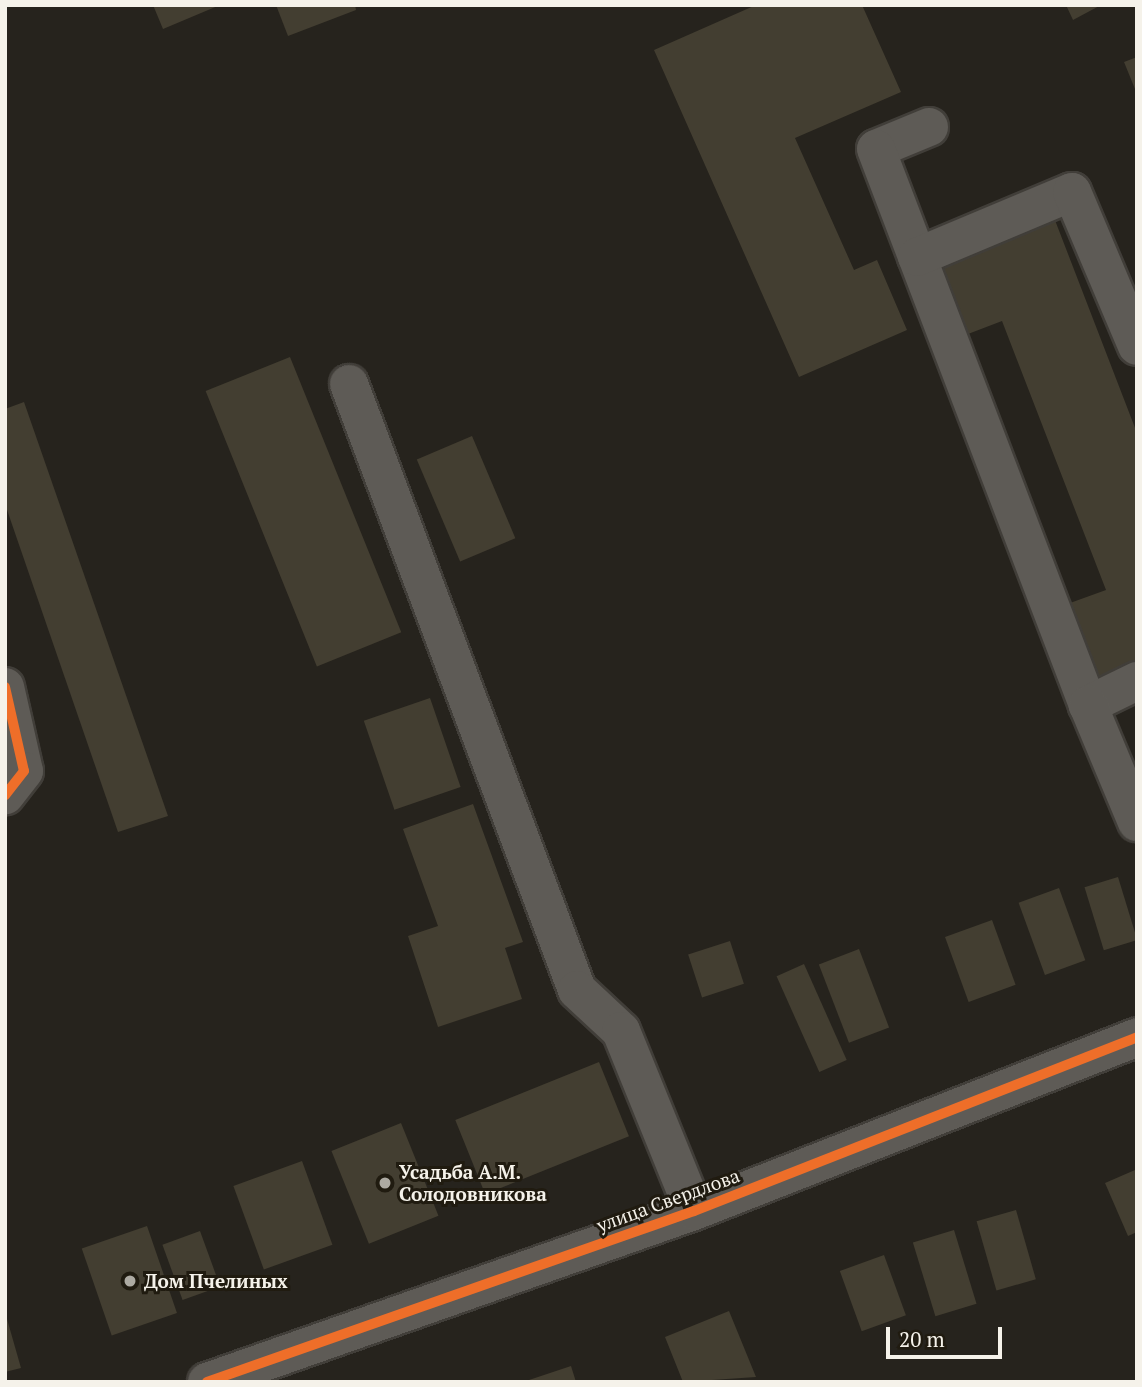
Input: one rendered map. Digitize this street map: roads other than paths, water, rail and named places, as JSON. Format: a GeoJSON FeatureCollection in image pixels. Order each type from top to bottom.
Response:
{"type":"FeatureCollection","features":[{"type":"Feature","properties":{"kind":"street"},"geometry":{"type":"LineString","coordinates":[[929,127],[876,149],[1088,705],[1137,822]]}},
{"type":"Feature","properties":{"kind":"street"},"geometry":{"type":"LineString","coordinates":[[917,257],[1072,192],[1137,346]]}},
{"type":"Feature","properties":{"kind":"street"},"geometry":{"type":"LineString","coordinates":[[349,384],[577,990],[621,1031],[694,1211]]}},
{"type":"Feature","properties":{"kind":"street"},"geometry":{"type":"LineString","coordinates":[[1088,705],[1137,681]]}},
{"type":"Feature","properties":{"kind":"street"},"geometry":{"type":"LineString","coordinates":[[5,687],[24,771],[5,795]]}},
{"type":"Feature","properties":{"kind":"street","name":"улица Свердлова"},"geometry":{"type":"LineString","coordinates":[[207,1382],[694,1211],[1137,1037]]}},
{"type":"Feature","properties":{"kind":"place","name":"Усадьба А.М. Солодовникова"},"geometry":{"type":"Point","coordinates":[385,1183]}},
{"type":"Feature","properties":{"kind":"place","name":"Дом Пчелиных"},"geometry":{"type":"Point","coordinates":[130,1281]}}]}
